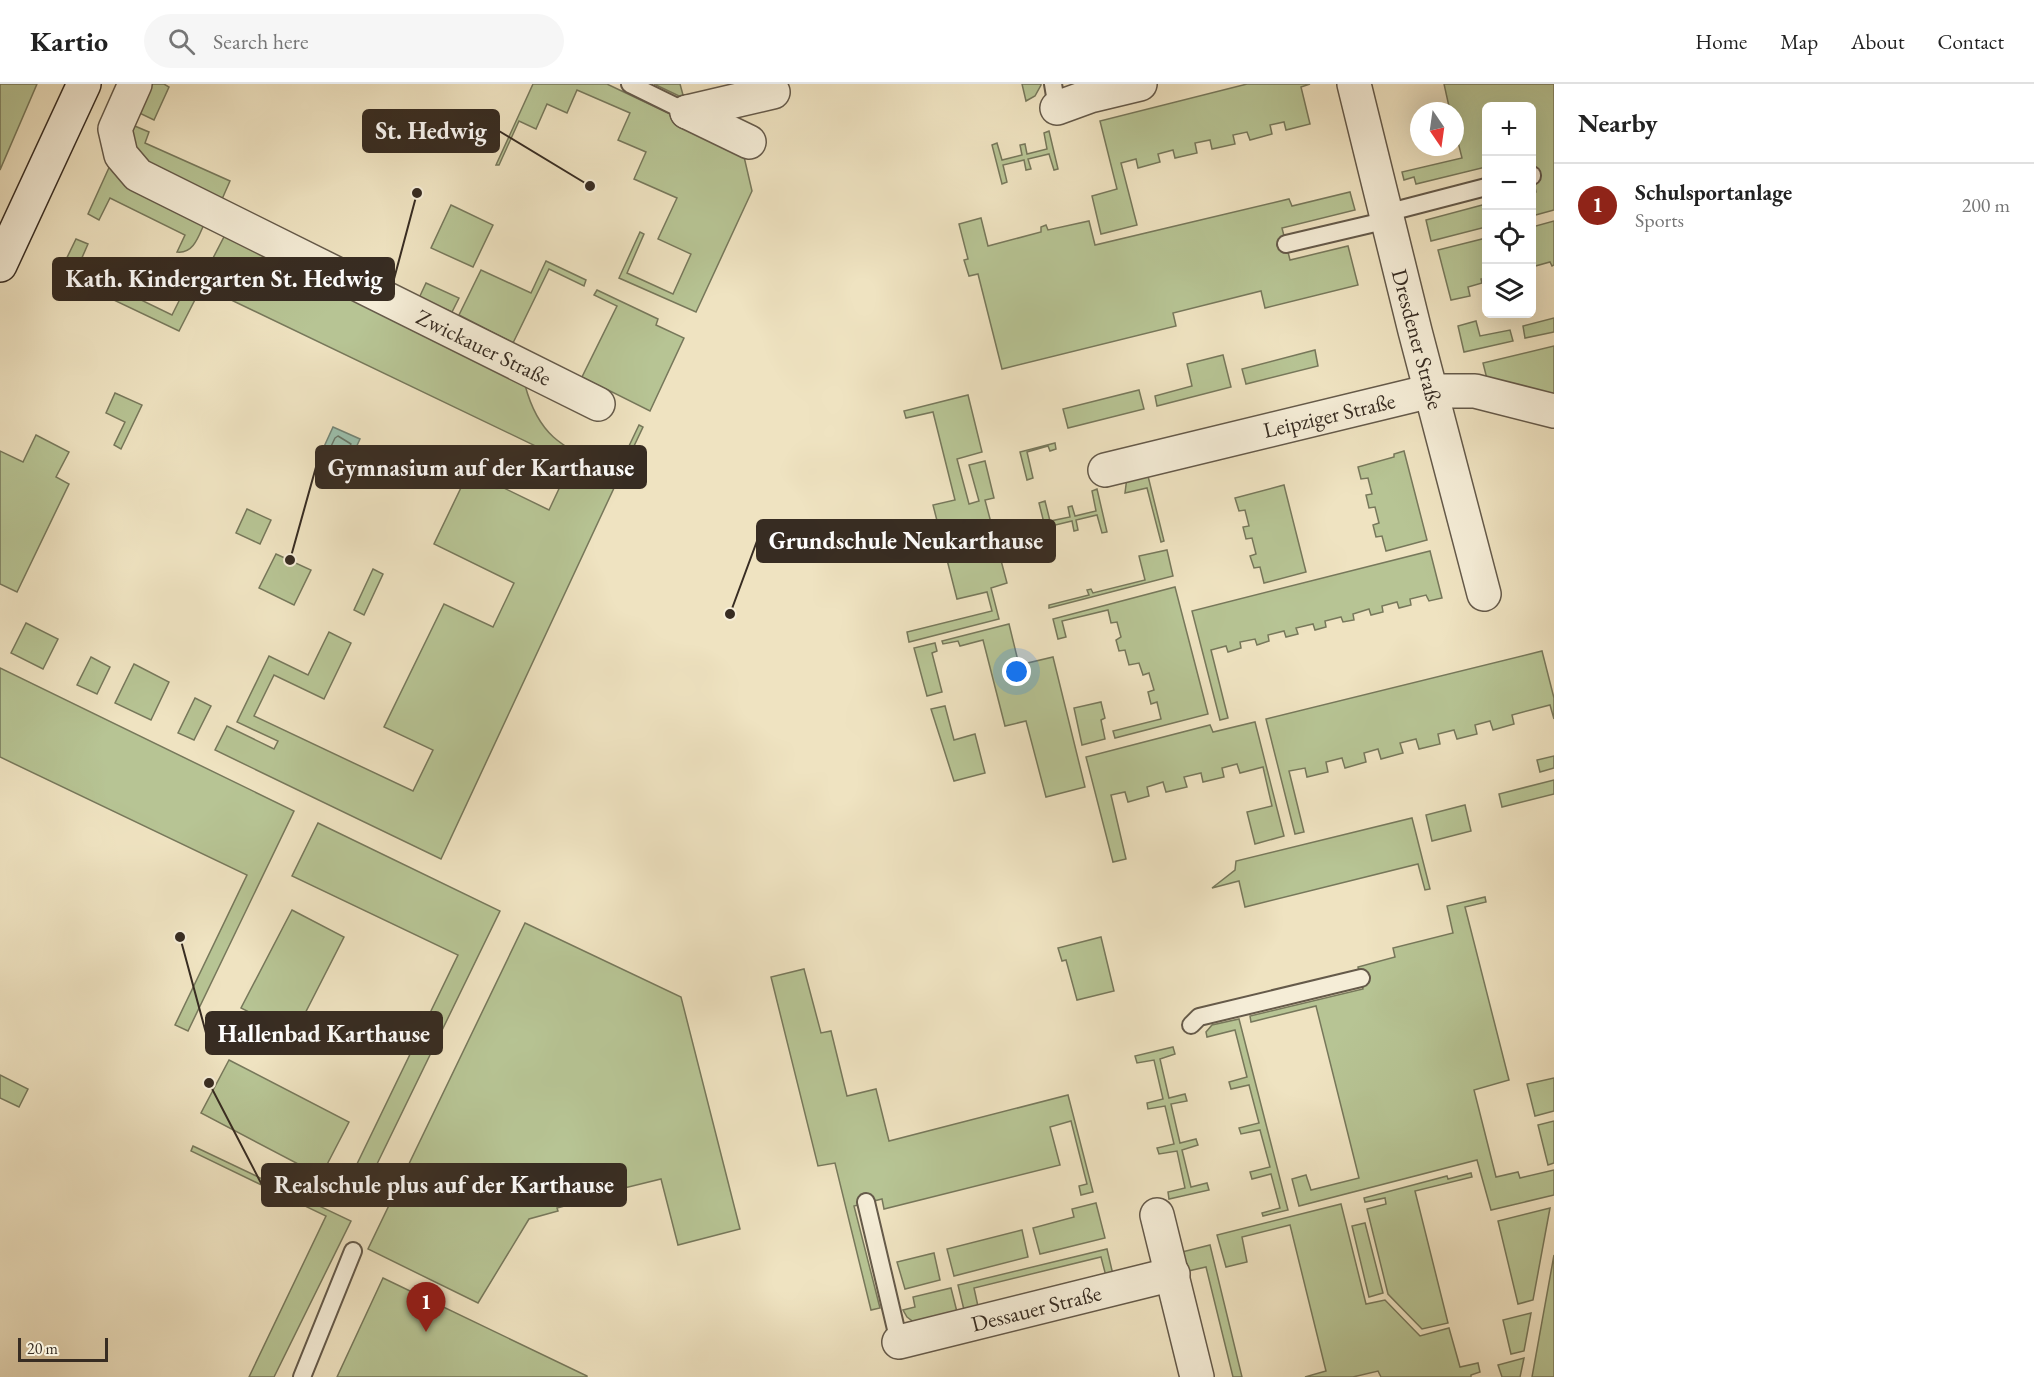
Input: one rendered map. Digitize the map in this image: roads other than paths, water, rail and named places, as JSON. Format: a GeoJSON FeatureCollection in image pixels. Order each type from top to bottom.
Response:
{"type":"FeatureCollection","features":[{"type":"Feature","properties":{"kind":"street"},"geometry":{"type":"LineString","coordinates":[[0,226],[63,84]]}},
{"type":"Feature","properties":{"kind":"street"},"geometry":{"type":"LineString","coordinates":[[0,265],[84,84]]}},
{"type":"Feature","properties":{"kind":"street","name":"Zwickauer Straße"},"geometry":{"type":"LineString","coordinates":[[135,84],[116,129],[122,155],[138,175],[598,404]]}},
{"type":"Feature","properties":{"kind":"street"},"geometry":{"type":"LineString","coordinates":[[1055,96],[1090,96],[1140,84]]}},
{"type":"Feature","properties":{"kind":"street","name":"Dresdener Straße"},"geometry":{"type":"LineString","coordinates":[[1354,84],[1484,594]]}},
{"type":"Feature","properties":{"kind":"street"},"geometry":{"type":"LineString","coordinates":[[687,112],[775,88]]}},
{"type":"Feature","properties":{"kind":"street"},"geometry":{"type":"LineString","coordinates":[[687,112],[750,144],[775,88]]}},
{"type":"Feature","properties":{"kind":"street","name":"Leipziger Straße"},"geometry":{"type":"LineString","coordinates":[[1104,470],[1431,391],[1466,390],[1554,411]]}},
{"type":"Feature","properties":{"kind":"street"},"geometry":{"type":"LineString","coordinates":[[1157,1215],[1197,1377]]}},
{"type":"Feature","properties":{"kind":"street","name":"Dessauer Straße"},"geometry":{"type":"LineString","coordinates":[[899,1342],[1173,1274]]}},
{"type":"Feature","properties":{"kind":"lane"},"geometry":{"type":"LineString","coordinates":[[630,84],[646,88],[687,112]]}},
{"type":"Feature","properties":{"kind":"lane"},"geometry":{"type":"LineString","coordinates":[[1286,244],[1482,188]]}},
{"type":"Feature","properties":{"kind":"lane"},"geometry":{"type":"LineString","coordinates":[[1191,1025],[1199,1017],[1361,978]]}},
{"type":"Feature","properties":{"kind":"lane"},"geometry":{"type":"LineString","coordinates":[[866,1202],[899,1342]]}},
{"type":"Feature","properties":{"kind":"lane"},"geometry":{"type":"LineString","coordinates":[[302,1377],[353,1251]]}},
{"type":"Feature","properties":{"kind":"water"},"geometry":{"type":"Polygon","coordinates":[[[333,427],[360,439],[344,474],[317,462],[333,427]]]}},
{"type":"Feature","properties":{"kind":"place","name":"St. Hedwig"},"geometry":{"type":"Point","coordinates":[590,186]}},
{"type":"Feature","properties":{"kind":"place","name":"Kath. Kindergarten St. Hedwig"},"geometry":{"type":"Point","coordinates":[417,193]}},
{"type":"Feature","properties":{"kind":"place","name":"Gymnasium auf der Karthause"},"geometry":{"type":"Point","coordinates":[290,560]}},
{"type":"Feature","properties":{"kind":"place","name":"Grundschule Neukarthause"},"geometry":{"type":"Point","coordinates":[730,614]}},
{"type":"Feature","properties":{"kind":"place","name":"Hallenbad Karthause"},"geometry":{"type":"Point","coordinates":[180,937]}},
{"type":"Feature","properties":{"kind":"place","name":"Realschule plus auf der Karthause"},"geometry":{"type":"Point","coordinates":[209,1083]}},
{"type":"Feature","properties":{"kind":"place","name":"Schulsportanlage"},"geometry":{"type":"Point","coordinates":[426,1332]}}]}
